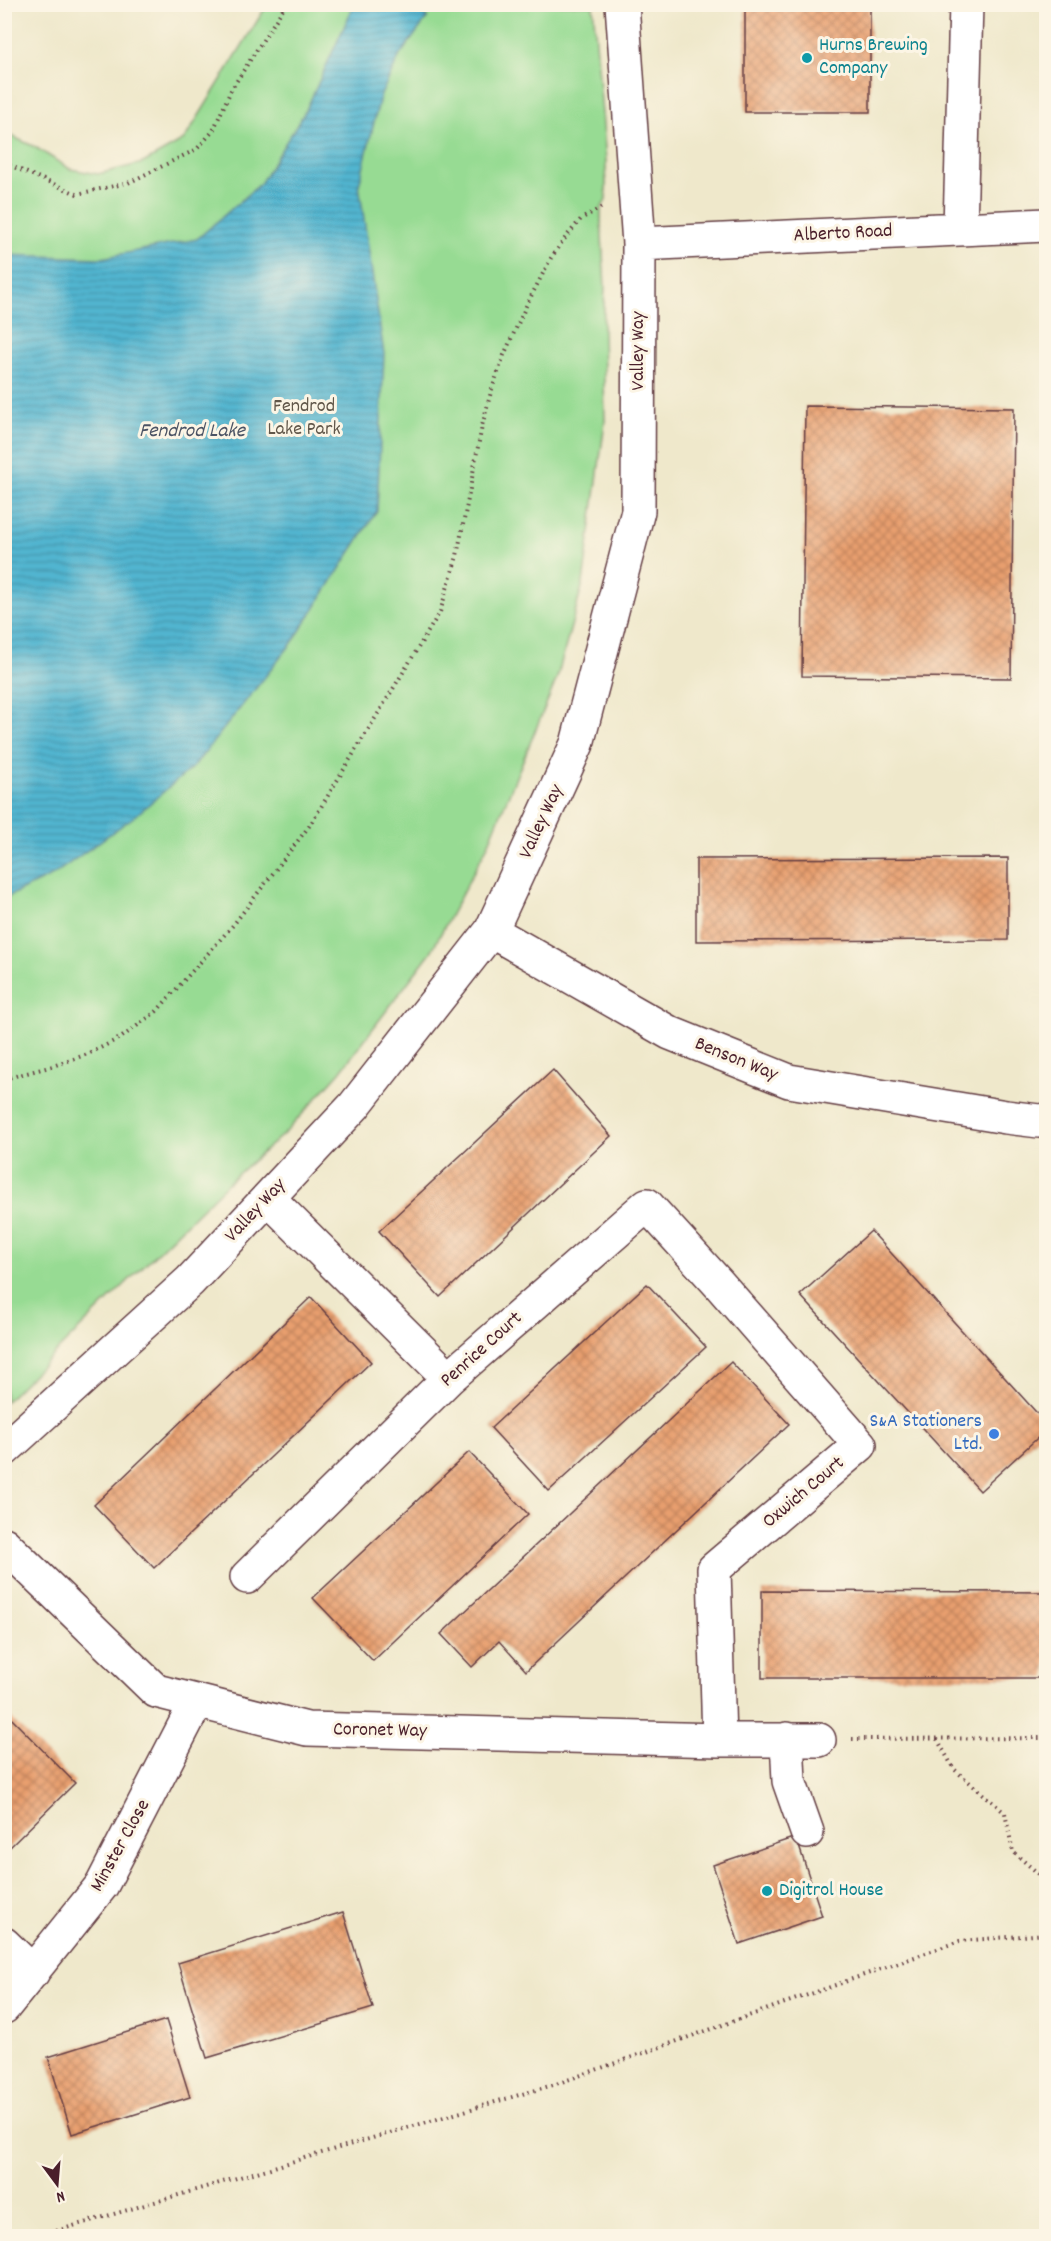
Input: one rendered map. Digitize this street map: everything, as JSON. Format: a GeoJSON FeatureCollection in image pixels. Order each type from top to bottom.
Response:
{"type":"FeatureCollection","features":[{"type":"Feature","properties":{"kind":"street","name":"Valley Way"},"geometry":{"type":"LineString","coordinates":[[4,1450],[190,1281],[354,1106],[491,931],[577,744],[638,511],[639,244],[622,4]]}},
{"type":"Feature","properties":{"kind":"street"},"geometry":{"type":"LineString","coordinates":[[960,228],[966,4]]}},
{"type":"Feature","properties":{"kind":"street","name":"Alberto Road"},"geometry":{"type":"LineString","coordinates":[[639,244],[1047,225]]}},
{"type":"Feature","properties":{"kind":"street","name":"Benson Way"},"geometry":{"type":"LineString","coordinates":[[491,931],[670,1033],[789,1081],[1039,1121],[1047,1120]]}},
{"type":"Feature","properties":{"kind":"street"},"geometry":{"type":"LineString","coordinates":[[268,1198],[449,1378]]}},
{"type":"Feature","properties":{"kind":"street","name":"Penrice Court"},"geometry":{"type":"LineString","coordinates":[[247,1577],[449,1378],[647,1205],[719,1284]]}},
{"type":"Feature","properties":{"kind":"street","name":"Oxwich Court"},"geometry":{"type":"LineString","coordinates":[[719,1284],[860,1445],[714,1569],[719,1740]]}},
{"type":"Feature","properties":{"kind":"street","name":"Coronet Way"},"geometry":{"type":"LineString","coordinates":[[4,1544],[156,1690],[307,1729],[719,1740],[803,1739]]}},
{"type":"Feature","properties":{"kind":"street","name":"Minster Close"},"geometry":{"type":"LineString","coordinates":[[4,2007],[102,1885],[197,1701]]}},
{"type":"Feature","properties":{"kind":"street"},"geometry":{"type":"LineString","coordinates":[[803,1739],[789,1781],[807,1832]]}},
{"type":"Feature","properties":{"kind":"street"},"geometry":{"type":"LineString","coordinates":[[4,1944],[33,1972]]}},
{"type":"Feature","properties":{"kind":"path"},"geometry":{"type":"LineString","coordinates":[[4,163],[77,194],[128,183],[197,148],[213,131],[231,90],[286,4]]}},
{"type":"Feature","properties":{"kind":"path"},"geometry":{"type":"LineString","coordinates":[[4,1079],[88,1054],[122,1037],[157,1011],[234,924],[310,825],[440,612],[458,556],[482,426],[491,392],[504,355],[526,306],[551,258],[566,237],[581,219],[601,209],[606,200]]}},
{"type":"Feature","properties":{"kind":"path"},"geometry":{"type":"LineString","coordinates":[[937,1738],[954,1769],[1005,1813],[1013,1852],[1047,1880]]}},
{"type":"Feature","properties":{"kind":"path"},"geometry":{"type":"LineString","coordinates":[[803,1739],[1047,1738]]}},
{"type":"Feature","properties":{"kind":"path"},"geometry":{"type":"LineString","coordinates":[[39,2236],[553,2085],[960,1941],[1047,1934]]}},
{"type":"Feature","properties":{"kind":"green space","name":"Fendrod Lake Park"},"geometry":{"type":"Polygon","coordinates":[[[267,5],[593,5],[606,161],[606,200],[601,209],[605,287],[603,330],[605,422],[583,583],[557,678],[488,845],[431,952],[340,1072],[287,1131],[232,1179],[5,1402],[5,133],[35,147],[70,169],[98,174],[143,163],[184,140],[267,5]]]}},
{"type":"Feature","properties":{"kind":"water","name":"Fendrod Lake"},"geometry":{"type":"Polygon","coordinates":[[[354,5],[409,5],[428,17],[400,55],[380,97],[359,185],[384,354],[377,511],[292,643],[194,766],[135,816],[53,875],[5,898],[5,255],[102,258],[197,239],[260,184],[306,110],[354,5]]]}},
{"type":"Feature","properties":{"kind":"building","name":"Hurns Brewing Company"},"geometry":{"type":"Polygon","coordinates":[[[745,4],[870,4],[870,112],[745,112],[745,4]]]}},
{"type":"Feature","properties":{"kind":"building"},"geometry":{"type":"Polygon","coordinates":[[[805,406],[1014,408],[1011,678],[802,676],[805,406]]]}},
{"type":"Feature","properties":{"kind":"building"},"geometry":{"type":"Polygon","coordinates":[[[1008,858],[1008,940],[696,941],[696,859],[1008,858]]]}},
{"type":"Feature","properties":{"kind":"building"},"geometry":{"type":"Polygon","coordinates":[[[553,1070],[611,1136],[440,1297],[379,1231],[553,1070]]]}},
{"type":"Feature","properties":{"kind":"building"},"geometry":{"type":"Polygon","coordinates":[[[871,1231],[1046,1423],[1046,1430],[980,1491],[800,1295],[871,1231]]]}},
{"type":"Feature","properties":{"kind":"building"},"geometry":{"type":"Polygon","coordinates":[[[647,1284],[706,1347],[549,1491],[491,1428],[647,1284]]]}},
{"type":"Feature","properties":{"kind":"building"},"geometry":{"type":"Polygon","coordinates":[[[311,1297],[371,1362],[154,1568],[94,1505],[311,1297]]]}},
{"type":"Feature","properties":{"kind":"building"},"geometry":{"type":"Polygon","coordinates":[[[731,1362],[789,1424],[526,1671],[499,1641],[472,1667],[441,1634],[731,1362]]]}},
{"type":"Feature","properties":{"kind":"building"},"geometry":{"type":"Polygon","coordinates":[[[469,1452],[528,1514],[373,1661],[313,1598],[469,1452]]]}},
{"type":"Feature","properties":{"kind":"building"},"geometry":{"type":"Polygon","coordinates":[[[762,1591],[1046,1592],[1046,1678],[762,1678],[762,1591]]]}},
{"type":"Feature","properties":{"kind":"building"},"geometry":{"type":"Polygon","coordinates":[[[4,1711],[75,1783],[4,1853],[4,1711]]]}},
{"type":"Feature","properties":{"kind":"building","name":"Digitrol House"},"geometry":{"type":"Polygon","coordinates":[[[796,1837],[822,1916],[739,1944],[713,1865],[796,1837]]]}},
{"type":"Feature","properties":{"kind":"building"},"geometry":{"type":"Polygon","coordinates":[[[343,1912],[373,2008],[207,2058],[178,1963],[343,1912]]]}},
{"type":"Feature","properties":{"kind":"building"},"geometry":{"type":"Polygon","coordinates":[[[166,2020],[190,2097],[72,2134],[48,2057],[166,2020]]]}},
{"type":"Feature","properties":{"kind":"place","name":"Hurns Brewing Company"},"geometry":{"type":"Point","coordinates":[807,58]}},
{"type":"Feature","properties":{"kind":"place","name":"S&A Stationers Ltd."},"geometry":{"type":"Point","coordinates":[994,1434]}},
{"type":"Feature","properties":{"kind":"place","name":"Digitrol House"},"geometry":{"type":"Point","coordinates":[767,1891]}}]}
